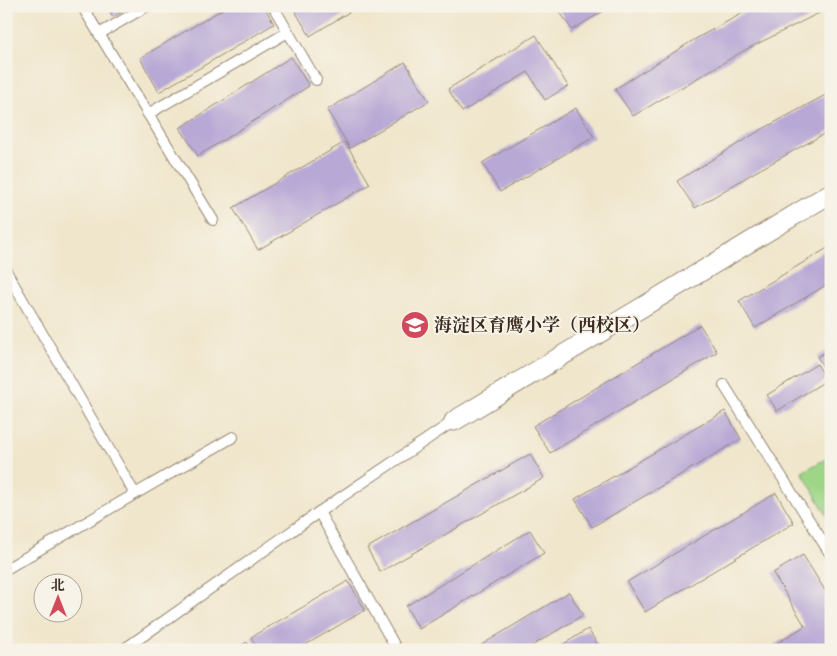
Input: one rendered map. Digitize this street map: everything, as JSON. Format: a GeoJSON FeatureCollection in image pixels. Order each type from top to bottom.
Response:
{"type":"FeatureCollection","features":[{"type":"Feature","properties":{"kind":"street"},"geometry":{"type":"LineString","coordinates":[[454,422],[831,194]]}},
{"type":"Feature","properties":{"kind":"lane"},"geometry":{"type":"LineString","coordinates":[[82,6],[213,220]]}},
{"type":"Feature","properties":{"kind":"lane"},"geometry":{"type":"LineString","coordinates":[[99,34],[146,6]]}},
{"type":"Feature","properties":{"kind":"lane"},"geometry":{"type":"LineString","coordinates":[[273,6],[316,80]]}},
{"type":"Feature","properties":{"kind":"lane"},"geometry":{"type":"LineString","coordinates":[[148,114],[288,32]]}},
{"type":"Feature","properties":{"kind":"lane"},"geometry":{"type":"LineString","coordinates":[[6,271],[135,494]]}},
{"type":"Feature","properties":{"kind":"lane"},"geometry":{"type":"LineString","coordinates":[[724,385],[831,555]]}},
{"type":"Feature","properties":{"kind":"lane"},"geometry":{"type":"LineString","coordinates":[[123,650],[319,512],[454,422]]}},
{"type":"Feature","properties":{"kind":"lane"},"geometry":{"type":"LineString","coordinates":[[6,569],[232,437]]}},
{"type":"Feature","properties":{"kind":"lane"},"geometry":{"type":"LineString","coordinates":[[319,512],[397,650]]}},
{"type":"Feature","properties":{"kind":"green space"},"geometry":{"type":"Polygon","coordinates":[[[831,456],[831,522],[802,472],[831,456]]]}},
{"type":"Feature","properties":{"kind":"building"},"geometry":{"type":"Polygon","coordinates":[[[107,6],[132,6],[113,17],[107,6]]]}},
{"type":"Feature","properties":{"kind":"building"},"geometry":{"type":"Polygon","coordinates":[[[228,6],[264,6],[274,24],[159,92],[140,58],[228,6]]]}},
{"type":"Feature","properties":{"kind":"building"},"geometry":{"type":"Polygon","coordinates":[[[292,6],[359,6],[310,36],[292,6]]]}},
{"type":"Feature","properties":{"kind":"building"},"geometry":{"type":"Polygon","coordinates":[[[556,6],[612,6],[572,30],[556,6]]]}},
{"type":"Feature","properties":{"kind":"building"},"geometry":{"type":"Polygon","coordinates":[[[756,6],[831,7],[745,50],[633,116],[615,89],[697,38],[756,6]]]}},
{"type":"Feature","properties":{"kind":"building"},"geometry":{"type":"Polygon","coordinates":[[[536,35],[568,86],[545,100],[528,72],[462,112],[448,89],[536,35]]]}},
{"type":"Feature","properties":{"kind":"building"},"geometry":{"type":"Polygon","coordinates":[[[291,57],[309,86],[198,156],[180,128],[291,57]]]}},
{"type":"Feature","properties":{"kind":"building"},"geometry":{"type":"Polygon","coordinates":[[[405,62],[429,101],[350,148],[327,110],[405,62]]]}},
{"type":"Feature","properties":{"kind":"building"},"geometry":{"type":"Polygon","coordinates":[[[831,92],[831,130],[695,208],[677,181],[759,131],[831,92]]]}},
{"type":"Feature","properties":{"kind":"building"},"geometry":{"type":"Polygon","coordinates":[[[576,108],[594,137],[500,192],[482,163],[576,108]]]}},
{"type":"Feature","properties":{"kind":"building"},"geometry":{"type":"Polygon","coordinates":[[[345,142],[370,184],[258,250],[233,208],[345,142]]]}},
{"type":"Feature","properties":{"kind":"building"},"geometry":{"type":"Polygon","coordinates":[[[831,246],[831,282],[755,328],[739,301],[831,246]]]}},
{"type":"Feature","properties":{"kind":"building"},"geometry":{"type":"Polygon","coordinates":[[[700,325],[717,352],[550,453],[533,426],[700,325]]]}},
{"type":"Feature","properties":{"kind":"building"},"geometry":{"type":"Polygon","coordinates":[[[831,349],[831,378],[817,357],[831,349]]]}},
{"type":"Feature","properties":{"kind":"building"},"geometry":{"type":"Polygon","coordinates":[[[817,364],[827,380],[777,411],[767,395],[817,364]]]}},
{"type":"Feature","properties":{"kind":"building"},"geometry":{"type":"Polygon","coordinates":[[[725,411],[741,439],[592,527],[575,499],[725,411]]]}},
{"type":"Feature","properties":{"kind":"building"},"geometry":{"type":"Polygon","coordinates":[[[530,454],[544,478],[380,572],[367,548],[530,454]]]}},
{"type":"Feature","properties":{"kind":"building"},"geometry":{"type":"Polygon","coordinates":[[[776,493],[794,523],[645,612],[627,582],[776,493]]]}},
{"type":"Feature","properties":{"kind":"building"},"geometry":{"type":"Polygon","coordinates":[[[530,530],[544,553],[419,629],[406,606],[530,530]]]}},
{"type":"Feature","properties":{"kind":"building"},"geometry":{"type":"Polygon","coordinates":[[[803,555],[831,600],[831,647],[826,650],[766,650],[805,626],[773,573],[803,555]]]}},
{"type":"Feature","properties":{"kind":"building"},"geometry":{"type":"Polygon","coordinates":[[[348,581],[365,610],[297,650],[258,650],[251,637],[348,581]]]}},
{"type":"Feature","properties":{"kind":"building"},"geometry":{"type":"Polygon","coordinates":[[[569,592],[583,615],[525,650],[473,650],[569,592]]]}},
{"type":"Feature","properties":{"kind":"building"},"geometry":{"type":"Polygon","coordinates":[[[588,629],[601,650],[554,650],[588,629]]]}},
{"type":"Feature","properties":{"kind":"building"},"geometry":{"type":"Polygon","coordinates":[[[247,642],[252,650],[233,650],[247,642]]]}},
{"type":"Feature","properties":{"kind":"place","name":"海淀区育鹰小学（西校区）"},"geometry":{"type":"Point","coordinates":[415,325]}}]}
